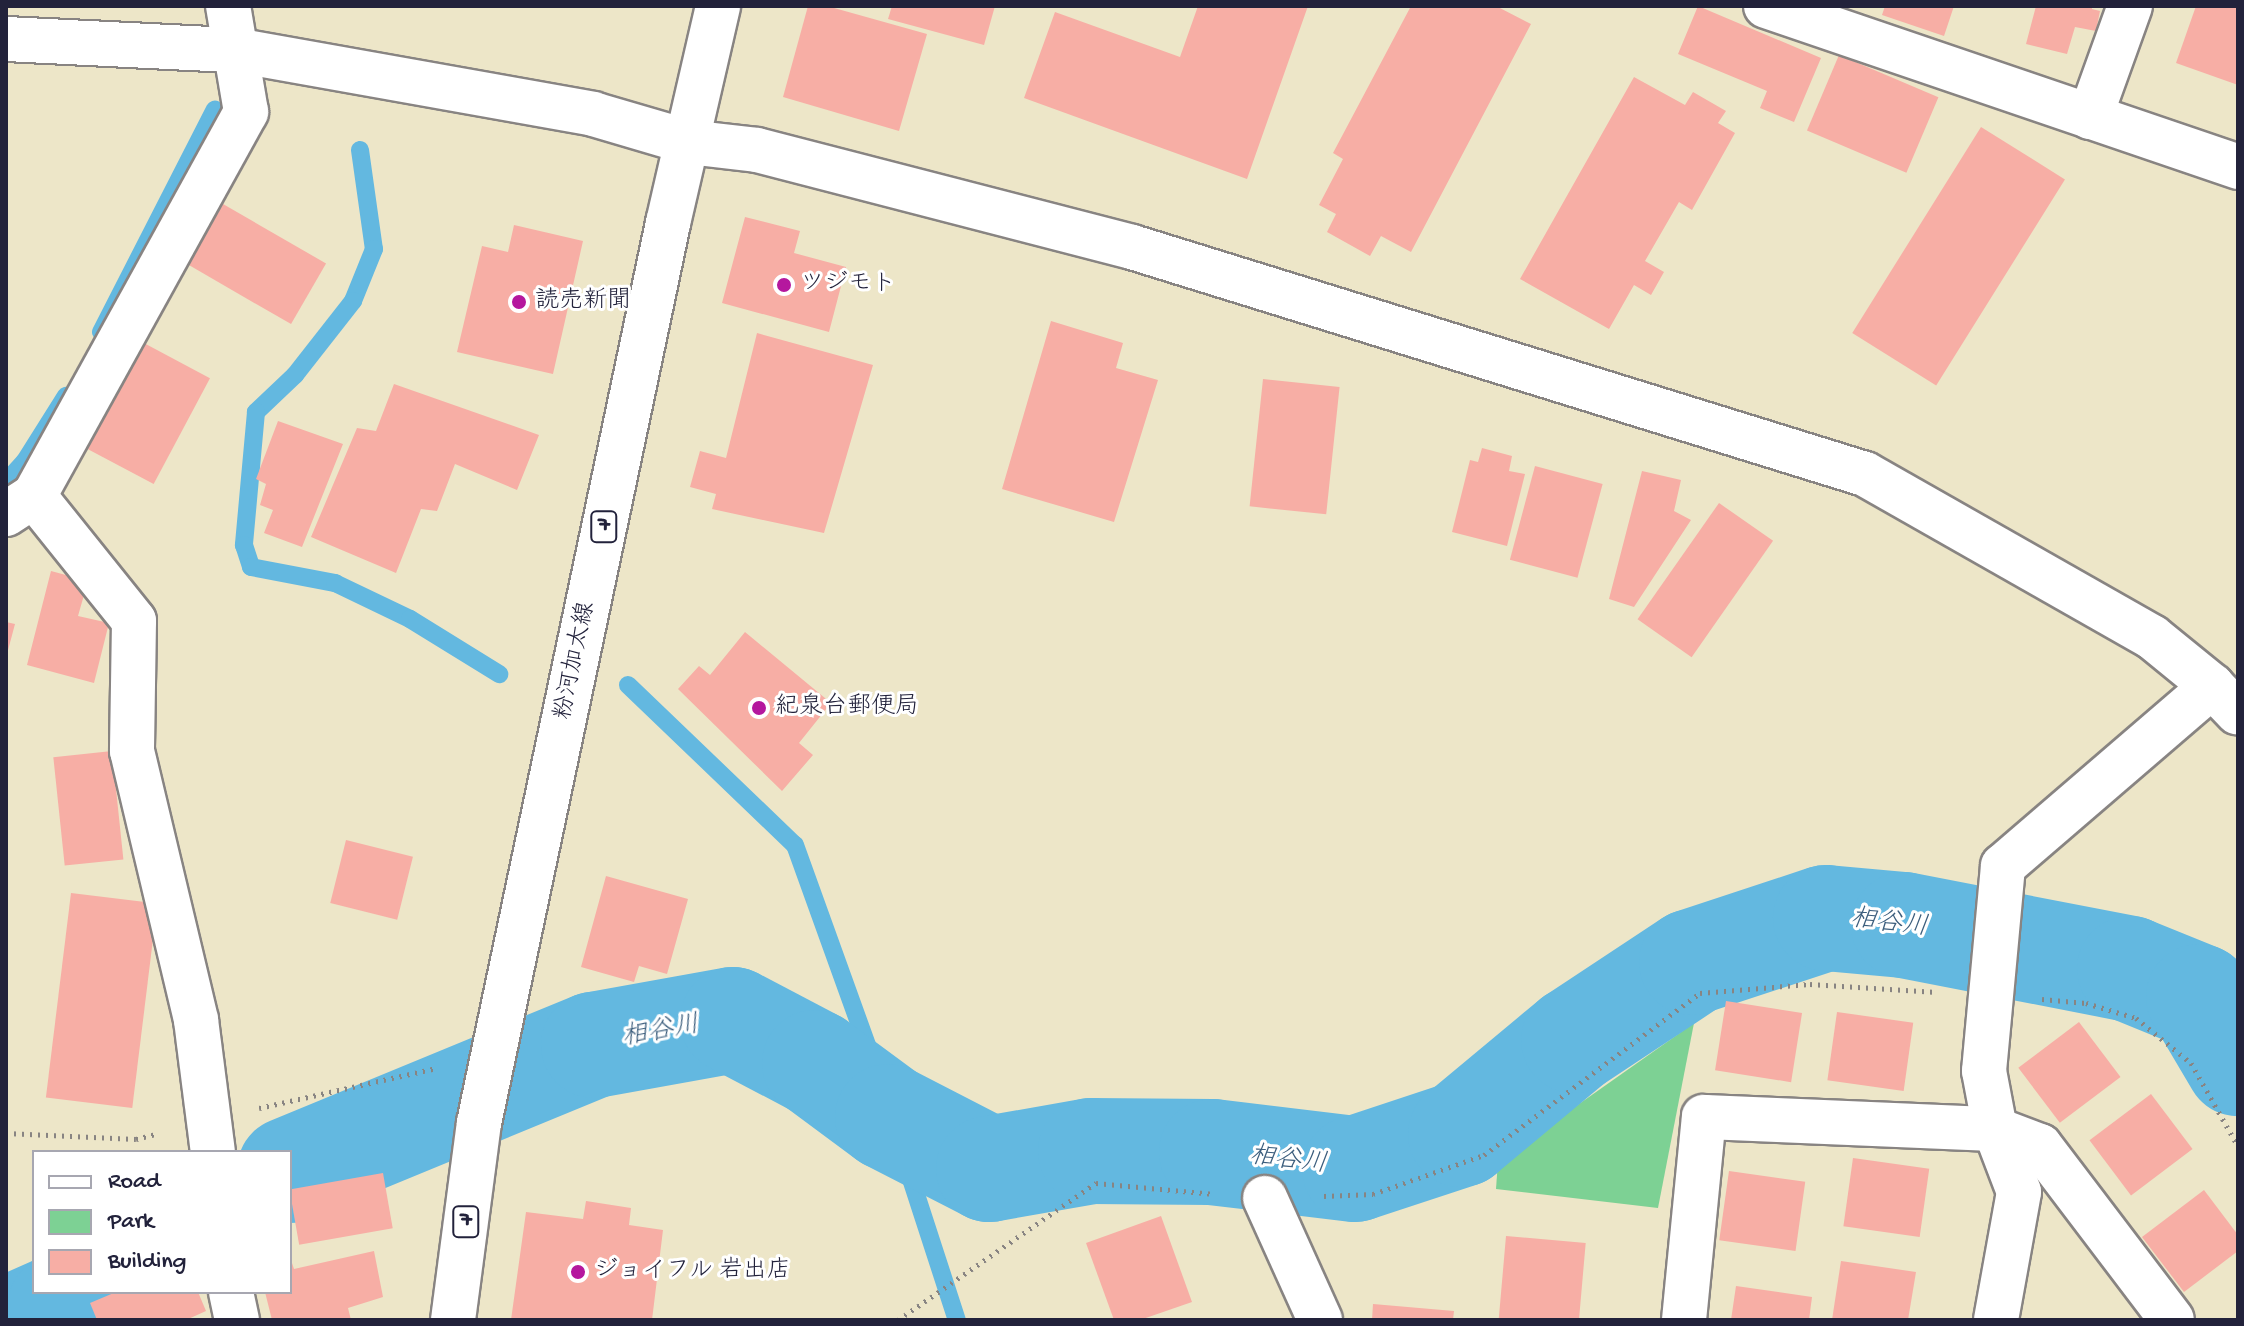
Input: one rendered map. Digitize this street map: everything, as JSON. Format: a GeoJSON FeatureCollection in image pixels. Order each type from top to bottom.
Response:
{"type":"FeatureCollection","features":[{"type":"Feature","properties":{"kind":"street"},"geometry":{"type":"LineString","coordinates":[[213,1150],[196,1020],[132,751],[134,621],[20,505],[246,112],[228,6]]}},
{"type":"Feature","properties":{"kind":"street","name":"粉河加太線"},"geometry":{"type":"LineString","coordinates":[[453,1320],[479,1123],[718,6]]}},
{"type":"Feature","properties":{"kind":"street"},"geometry":{"type":"LineString","coordinates":[[1766,6],[2238,167]]}},
{"type":"Feature","properties":{"kind":"street"},"geometry":{"type":"LineString","coordinates":[[2090,117],[2130,6]]}},
{"type":"Feature","properties":{"kind":"street"},"geometry":{"type":"LineString","coordinates":[[6,39],[235,50],[593,114],[688,142],[757,150],[1132,247],[1865,474],[2152,637],[2225,700],[2003,866],[1984,1071],[1995,1129],[2019,1192],[1996,1320]]}},
{"type":"Feature","properties":{"kind":"street"},"geometry":{"type":"LineString","coordinates":[[1684,1320],[1704,1117],[1995,1129],[2040,1146],[2172,1320]]}},
{"type":"Feature","properties":{"kind":"street"},"geometry":{"type":"LineString","coordinates":[[1265,1198],[1320,1320]]}},
{"type":"Feature","properties":{"kind":"street"},"geometry":{"type":"LineString","coordinates":[[231,1294],[237,1320]]}},
{"type":"Feature","properties":{"kind":"path"},"geometry":{"type":"LineString","coordinates":[[898,1320],[1096,1183],[1265,1198]]}},
{"type":"Feature","properties":{"kind":"green space"},"geometry":{"type":"Polygon","coordinates":[[[1694,1023],[1658,1208],[1496,1189],[1498,1161],[1694,1023]]]}},
{"type":"Feature","properties":{"kind":"building"},"geometry":{"type":"Polygon","coordinates":[[[808,6],[827,6],[927,34],[899,131],[783,97],[808,6]]]}},
{"type":"Feature","properties":{"kind":"building"},"geometry":{"type":"Polygon","coordinates":[[[892,6],[995,6],[984,45],[888,19],[892,6]]]}},
{"type":"Feature","properties":{"kind":"building"},"geometry":{"type":"Polygon","coordinates":[[[1198,6],[1308,6],[1247,179],[1024,98],[1055,12],[1180,57],[1198,6]]]}},
{"type":"Feature","properties":{"kind":"building"},"geometry":{"type":"Polygon","coordinates":[[[1411,6],[1496,6],[1531,24],[1411,252],[1381,236],[1370,256],[1327,232],[1336,214],[1319,205],[1343,159],[1333,153],[1411,6]]]}},
{"type":"Feature","properties":{"kind":"building"},"geometry":{"type":"Polygon","coordinates":[[[1698,6],[1821,58],[1794,122],[1760,108],[1767,91],[1678,54],[1698,6]]]}},
{"type":"Feature","properties":{"kind":"building"},"geometry":{"type":"Polygon","coordinates":[[[1885,6],[1954,6],[1944,36],[1882,15],[1885,6]]]}},
{"type":"Feature","properties":{"kind":"building"},"geometry":{"type":"Polygon","coordinates":[[[2036,6],[2092,6],[2092,9],[2100,11],[2096,31],[2075,27],[2067,54],[2026,44],[2036,6]]]}},
{"type":"Feature","properties":{"kind":"building"},"geometry":{"type":"Polygon","coordinates":[[[2196,6],[2238,6],[2238,85],[2176,63],[2196,6]]]}},
{"type":"Feature","properties":{"kind":"building"},"geometry":{"type":"Polygon","coordinates":[[[1839,55],[1938,97],[1906,173],[1807,130],[1839,55]]]}},
{"type":"Feature","properties":{"kind":"building"},"geometry":{"type":"Polygon","coordinates":[[[1634,77],[1685,105],[1693,92],[1726,111],[1718,123],[1735,133],[1692,210],[1679,202],[1645,261],[1664,272],[1651,295],[1634,285],[1609,329],[1520,279],[1634,77]]]}},
{"type":"Feature","properties":{"kind":"building"},"geometry":{"type":"Polygon","coordinates":[[[1981,127],[2065,179],[1936,386],[1852,333],[1981,127]]]}},
{"type":"Feature","properties":{"kind":"building"},"geometry":{"type":"Polygon","coordinates":[[[223,204],[326,264],[291,324],[188,265],[223,204]]]}},
{"type":"Feature","properties":{"kind":"building","name":"ツジモト"},"geometry":{"type":"Polygon","coordinates":[[[745,217],[800,231],[794,253],[846,267],[829,332],[722,303],[745,217]]]}},
{"type":"Feature","properties":{"kind":"building","name":"読売新聞"},"geometry":{"type":"Polygon","coordinates":[[[514,225],[583,241],[553,374],[457,352],[482,246],[508,252],[514,225]]]}},
{"type":"Feature","properties":{"kind":"building"},"geometry":{"type":"Polygon","coordinates":[[[1051,321],[1123,343],[1116,368],[1158,380],[1114,522],[1002,489],[1051,321]]]}},
{"type":"Feature","properties":{"kind":"building"},"geometry":{"type":"Polygon","coordinates":[[[757,333],[873,365],[824,533],[712,509],[716,494],[690,487],[700,451],[726,458],[757,333]]]}},
{"type":"Feature","properties":{"kind":"building"},"geometry":{"type":"Polygon","coordinates":[[[142,342],[210,378],[154,484],[86,448],[142,342]]]}},
{"type":"Feature","properties":{"kind":"building"},"geometry":{"type":"Polygon","coordinates":[[[1263,379],[1340,387],[1326,514],[1250,506],[1263,379]]]}},
{"type":"Feature","properties":{"kind":"building"},"geometry":{"type":"Polygon","coordinates":[[[394,384],[539,435],[517,490],[455,464],[437,511],[421,509],[396,573],[311,537],[357,428],[376,431],[394,384]]]}},
{"type":"Feature","properties":{"kind":"building"},"geometry":{"type":"Polygon","coordinates":[[[278,421],[343,444],[302,547],[264,533],[273,510],[260,505],[266,484],[256,479],[278,421]]]}},
{"type":"Feature","properties":{"kind":"building"},"geometry":{"type":"Polygon","coordinates":[[[1482,448],[1512,456],[1509,471],[1525,474],[1507,546],[1452,532],[1470,460],[1478,462],[1482,448]]]}},
{"type":"Feature","properties":{"kind":"building"},"geometry":{"type":"Polygon","coordinates":[[[1535,466],[1603,484],[1578,578],[1510,560],[1535,466]]]}},
{"type":"Feature","properties":{"kind":"building"},"geometry":{"type":"Polygon","coordinates":[[[1642,471],[1681,480],[1674,511],[1691,520],[1634,607],[1609,599],[1642,471]]]}},
{"type":"Feature","properties":{"kind":"building"},"geometry":{"type":"Polygon","coordinates":[[[1719,503],[1773,541],[1692,657],[1638,619],[1719,503]]]}},
{"type":"Feature","properties":{"kind":"building"},"geometry":{"type":"Polygon","coordinates":[[[51,571],[88,581],[78,616],[109,623],[94,683],[27,665],[51,571]]]}},
{"type":"Feature","properties":{"kind":"building"},"geometry":{"type":"Polygon","coordinates":[[[6,622],[15,624],[7,654],[6,654],[6,622]]]}},
{"type":"Feature","properties":{"kind":"building"},"geometry":{"type":"Polygon","coordinates":[[[745,632],[831,703],[799,743],[813,755],[782,791],[678,689],[699,666],[710,675],[745,632]]]}},
{"type":"Feature","properties":{"kind":"building"},"geometry":{"type":"Polygon","coordinates":[[[112,751],[123,859],[65,866],[53,757],[112,751]]]}},
{"type":"Feature","properties":{"kind":"building"},"geometry":{"type":"Polygon","coordinates":[[[346,840],[413,857],[397,920],[330,903],[346,840]]]}},
{"type":"Feature","properties":{"kind":"building"},"geometry":{"type":"Polygon","coordinates":[[[606,876],[688,899],[667,974],[639,966],[634,982],[581,967],[606,876]]]}},
{"type":"Feature","properties":{"kind":"building"},"geometry":{"type":"Polygon","coordinates":[[[71,893],[157,904],[132,1108],[46,1097],[71,893]]]}},
{"type":"Feature","properties":{"kind":"building"},"geometry":{"type":"Polygon","coordinates":[[[1726,1001],[1802,1013],[1791,1082],[1715,1070],[1726,1001]]]}},
{"type":"Feature","properties":{"kind":"building"},"geometry":{"type":"Polygon","coordinates":[[[1837,1012],[1913,1023],[1904,1091],[1827,1080],[1837,1012]]]}},
{"type":"Feature","properties":{"kind":"building"},"geometry":{"type":"Polygon","coordinates":[[[2079,1022],[2121,1077],[2060,1123],[2018,1068],[2079,1022]]]}},
{"type":"Feature","properties":{"kind":"building"},"geometry":{"type":"Polygon","coordinates":[[[2151,1094],[2193,1149],[2131,1195],[2090,1140],[2151,1094]]]}},
{"type":"Feature","properties":{"kind":"building"},"geometry":{"type":"Polygon","coordinates":[[[1853,1158],[1929,1169],[1920,1237],[1843,1226],[1853,1158]]]}},
{"type":"Feature","properties":{"kind":"building"},"geometry":{"type":"Polygon","coordinates":[[[1729,1171],[1805,1182],[1796,1251],[1719,1240],[1729,1171]]]}},
{"type":"Feature","properties":{"kind":"building"},"geometry":{"type":"Polygon","coordinates":[[[383,1173],[393,1228],[299,1245],[292,1189],[383,1173]]]}},
{"type":"Feature","properties":{"kind":"building"},"geometry":{"type":"Polygon","coordinates":[[[2204,1190],[2238,1235],[2238,1251],[2184,1292],[2142,1237],[2204,1190]]]}},
{"type":"Feature","properties":{"kind":"building"},"geometry":{"type":"Polygon","coordinates":[[[586,1201],[631,1208],[629,1225],[663,1230],[652,1320],[511,1320],[526,1212],[583,1219],[586,1201]]]}},
{"type":"Feature","properties":{"kind":"building"},"geometry":{"type":"Polygon","coordinates":[[[1161,1216],[1192,1302],[1140,1320],[1114,1320],[1086,1243],[1161,1216]]]}},
{"type":"Feature","properties":{"kind":"building"},"geometry":{"type":"Polygon","coordinates":[[[1506,1236],[1586,1243],[1579,1320],[1499,1320],[1506,1236]]]}},
{"type":"Feature","properties":{"kind":"building"},"geometry":{"type":"Polygon","coordinates":[[[374,1251],[383,1297],[348,1308],[351,1320],[272,1320],[266,1294],[292,1294],[292,1263],[294,1269],[374,1251]]]}},
{"type":"Feature","properties":{"kind":"building"},"geometry":{"type":"Polygon","coordinates":[[[1841,1261],[1916,1272],[1908,1320],[1832,1320],[1841,1261]]]}},
{"type":"Feature","properties":{"kind":"building"},"geometry":{"type":"Polygon","coordinates":[[[1736,1286],[1812,1297],[1809,1320],[1731,1320],[1736,1286]]]}},
{"type":"Feature","properties":{"kind":"building"},"geometry":{"type":"Polygon","coordinates":[[[111,1294],[199,1294],[206,1311],[186,1320],[97,1320],[90,1303],[111,1294]]]}},
{"type":"Feature","properties":{"kind":"building"},"geometry":{"type":"Polygon","coordinates":[[[1373,1304],[1454,1311],[1453,1320],[1372,1320],[1373,1304]]]}},
{"type":"Feature","properties":{"kind":"waterway"},"geometry":{"type":"LineString","coordinates":[[101,332],[215,109]]}},
{"type":"Feature","properties":{"kind":"waterway"},"geometry":{"type":"LineString","coordinates":[[360,150],[374,249],[353,301],[295,375],[256,412],[244,545],[251,567],[335,583],[410,619],[499,674]]}},
{"type":"Feature","properties":{"kind":"waterway"},"geometry":{"type":"LineString","coordinates":[[6,482],[25,461],[66,396]]}},
{"type":"Feature","properties":{"kind":"waterway"},"geometry":{"type":"LineString","coordinates":[[628,685],[795,845],[873,1062],[957,1320]]}},
{"type":"Feature","properties":{"kind":"waterway","name":"相谷川"},"geometry":{"type":"LineString","coordinates":[[292,1169],[594,1045],[733,1020],[815,1063],[888,1117],[989,1169],[1091,1151],[1212,1152],[1355,1169],[1461,1134],[1574,1040],[1692,962],[1826,918],[1904,925],[2130,969],[2199,997],[2238,1063]]}},
{"type":"Feature","properties":{"kind":"waterway","name":"相谷川"},"geometry":{"type":"LineString","coordinates":[[30,1320],[61,1306],[77,1294]]}},
{"type":"Feature","properties":{"kind":"place","name":"ツジモト"},"geometry":{"type":"Point","coordinates":[784,285]}},
{"type":"Feature","properties":{"kind":"place","name":"読売新聞"},"geometry":{"type":"Point","coordinates":[519,302]}},
{"type":"Feature","properties":{"kind":"place","name":"紀泉台郵便局"},"geometry":{"type":"Point","coordinates":[759,708]}},
{"type":"Feature","properties":{"kind":"place","name":"ジョイフル 岩出店"},"geometry":{"type":"Point","coordinates":[578,1272]}}]}
